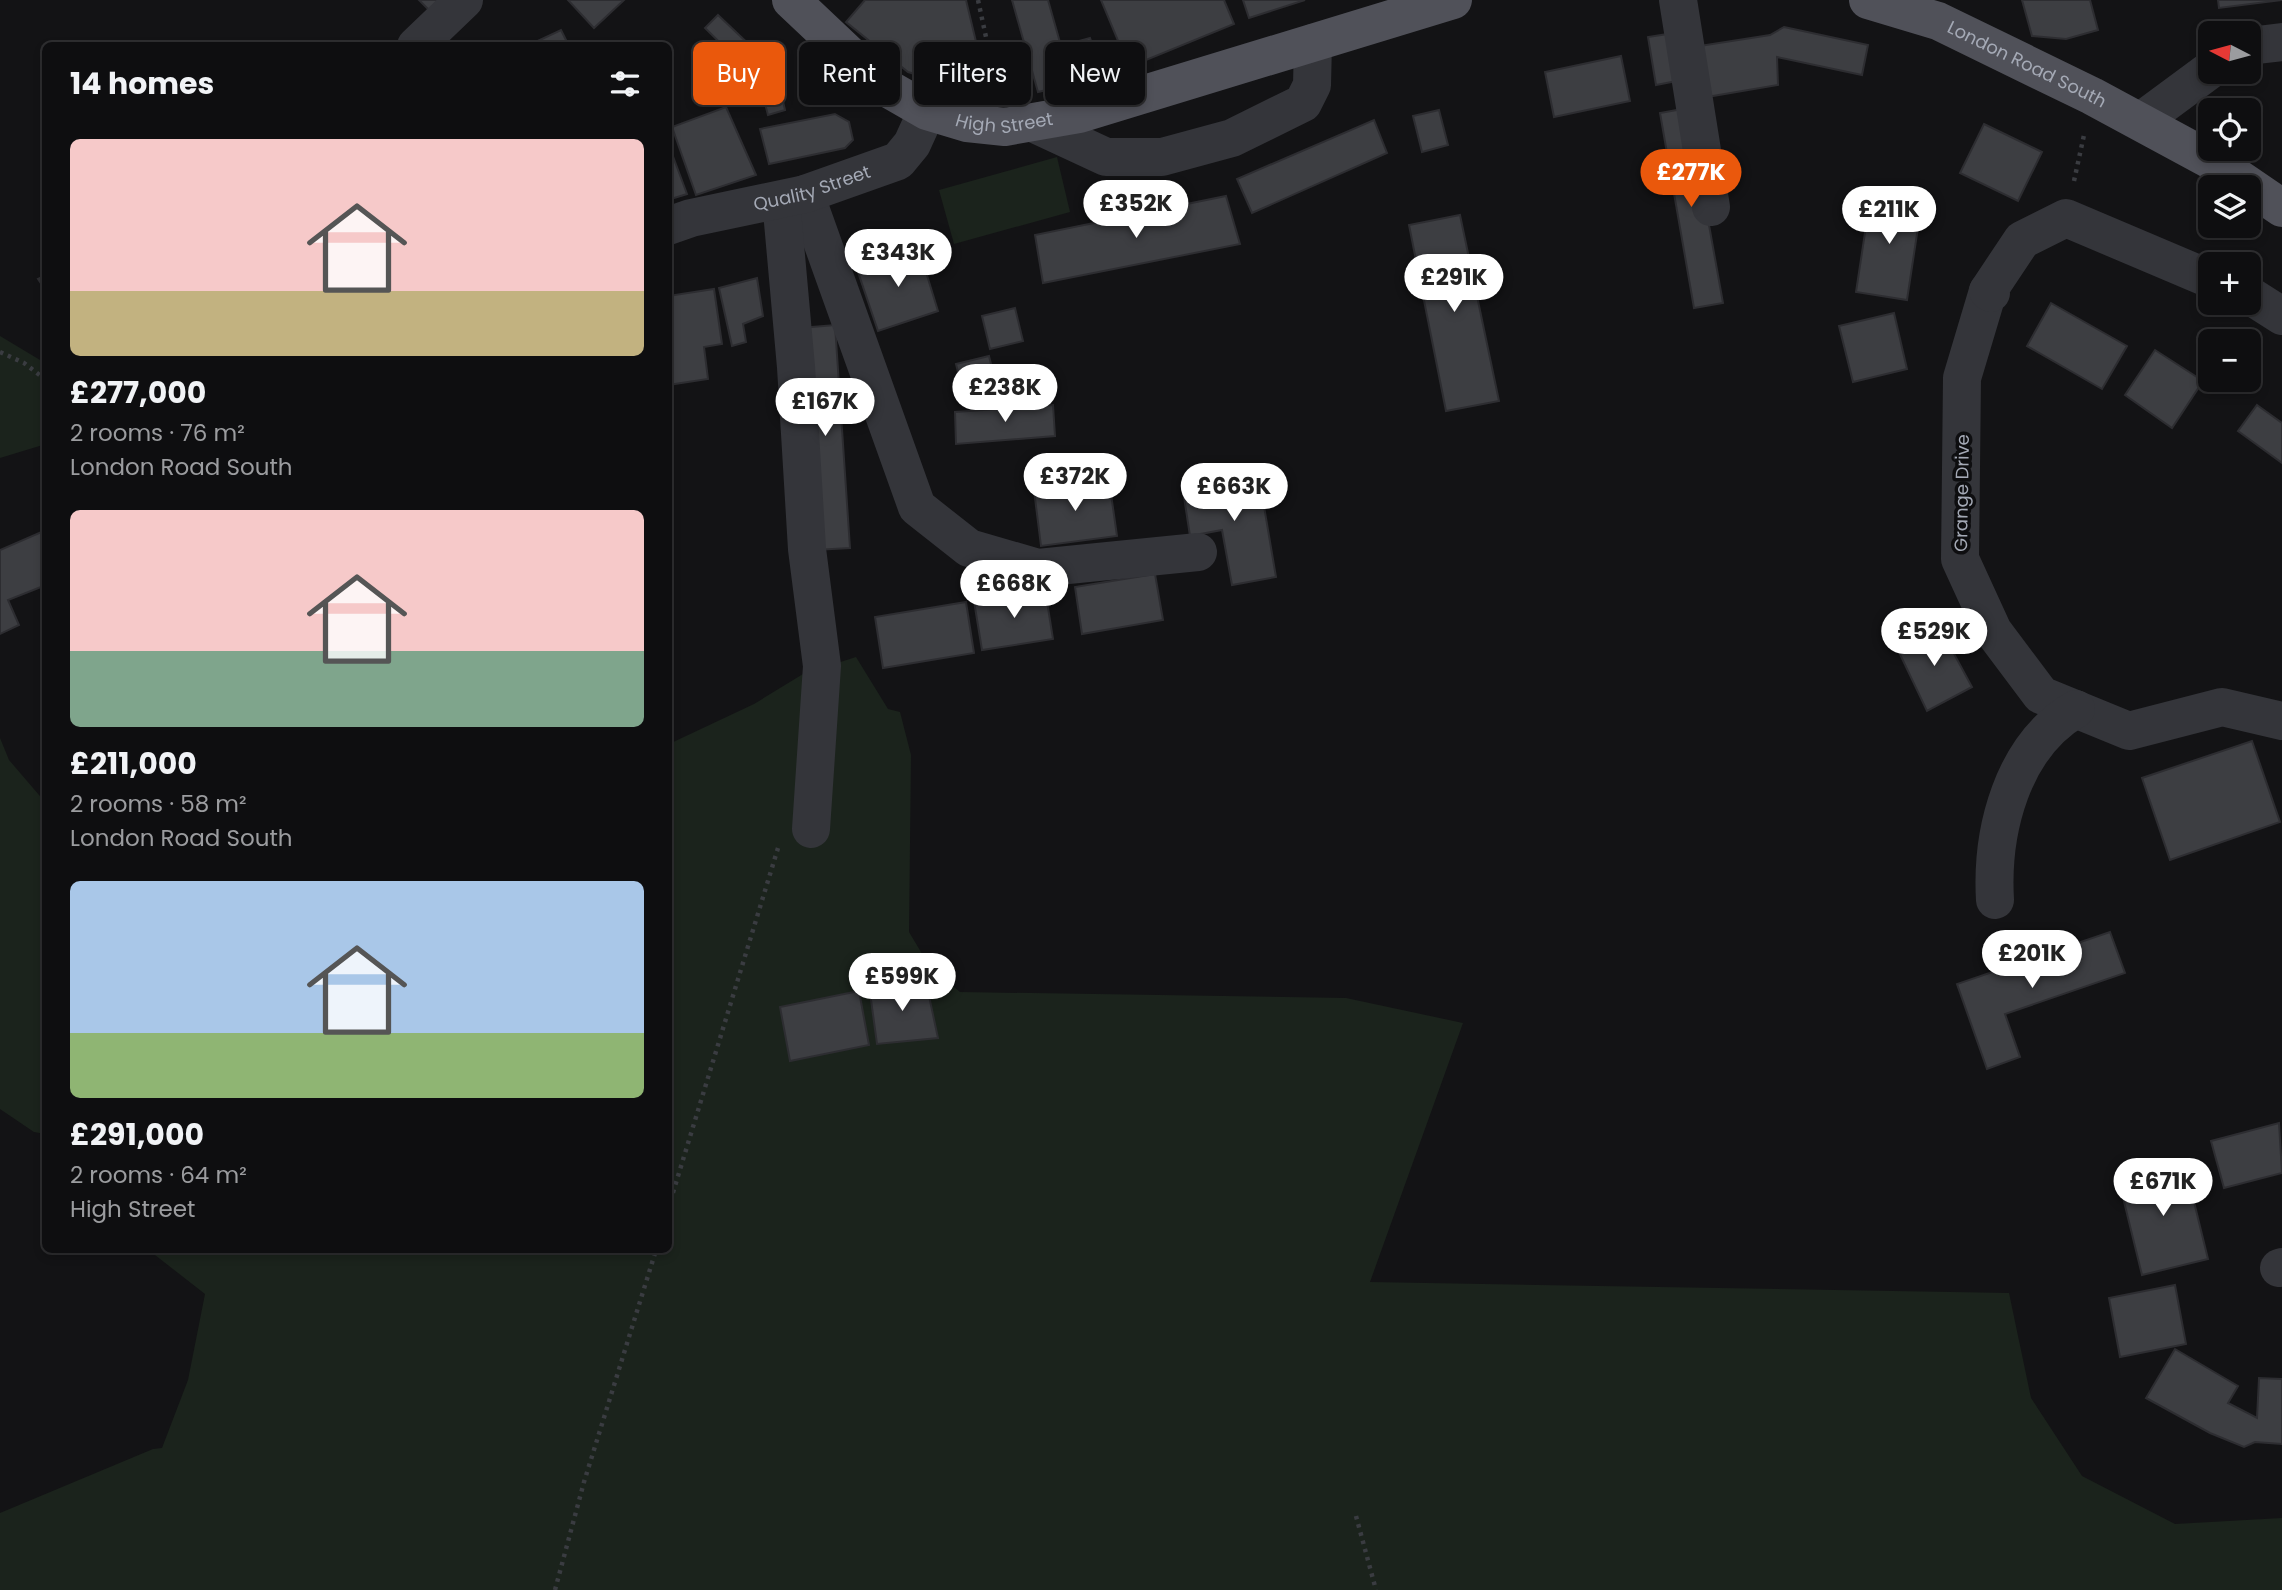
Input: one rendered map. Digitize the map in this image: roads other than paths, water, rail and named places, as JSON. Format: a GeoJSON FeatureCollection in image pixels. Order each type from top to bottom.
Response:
{"type":"FeatureCollection","features":[{"type":"Feature","properties":{"kind":"main road","name":"High Street"},"geometry":{"type":"LineString","coordinates":[[791,0],[880,84],[927,111],[967,123],[1020,125],[1079,114],[1453,0]]}},
{"type":"Feature","properties":{"kind":"main road","name":"London Road South"},"geometry":{"type":"LineString","coordinates":[[1868,0],[1938,21],[2092,96],[2216,163],[2282,208]]}},
{"type":"Feature","properties":{"kind":"street"},"geometry":{"type":"LineString","coordinates":[[420,42],[464,0]]}},
{"type":"Feature","properties":{"kind":"street"},"geometry":{"type":"LineString","coordinates":[[1678,0],[1711,206]]}},
{"type":"Feature","properties":{"kind":"street"},"geometry":{"type":"LineString","coordinates":[[1020,125],[1106,157],[1162,157],[1232,138],[1303,103],[1312,85],[1313,43]]}},
{"type":"Feature","properties":{"kind":"street"},"geometry":{"type":"LineString","coordinates":[[2261,45],[2282,43]]}},
{"type":"Feature","properties":{"kind":"street"},"geometry":{"type":"LineString","coordinates":[[2141,121],[2198,79]]}},
{"type":"Feature","properties":{"kind":"street","name":"Quality Street"},"geometry":{"type":"LineString","coordinates":[[672,225],[691,218],[793,197],[898,160],[912,144],[927,111]]}},
{"type":"Feature","properties":{"kind":"street"},"geometry":{"type":"LineString","coordinates":[[793,197],[917,507],[969,548],[1038,568],[1198,552]]}},
{"type":"Feature","properties":{"kind":"street"},"geometry":{"type":"LineString","coordinates":[[793,197],[807,549],[822,666],[794,838]]}},
{"type":"Feature","properties":{"kind":"street","name":"Grange Drive"},"geometry":{"type":"LineString","coordinates":[[2198,274],[2066,218],[2022,240],[1989,292],[1962,378],[1960,559],[1993,631],[2041,695],[2129,731],[2222,707],[2282,721]]}},
{"type":"Feature","properties":{"kind":"street"},"geometry":{"type":"LineString","coordinates":[[2261,303],[2282,316]]}},
{"type":"Feature","properties":{"kind":"street"},"geometry":{"type":"LineString","coordinates":[[1995,900],[1993,863],[1998,838],[2020,771],[2039,739],[2060,719],[2076,709]]}}]}
